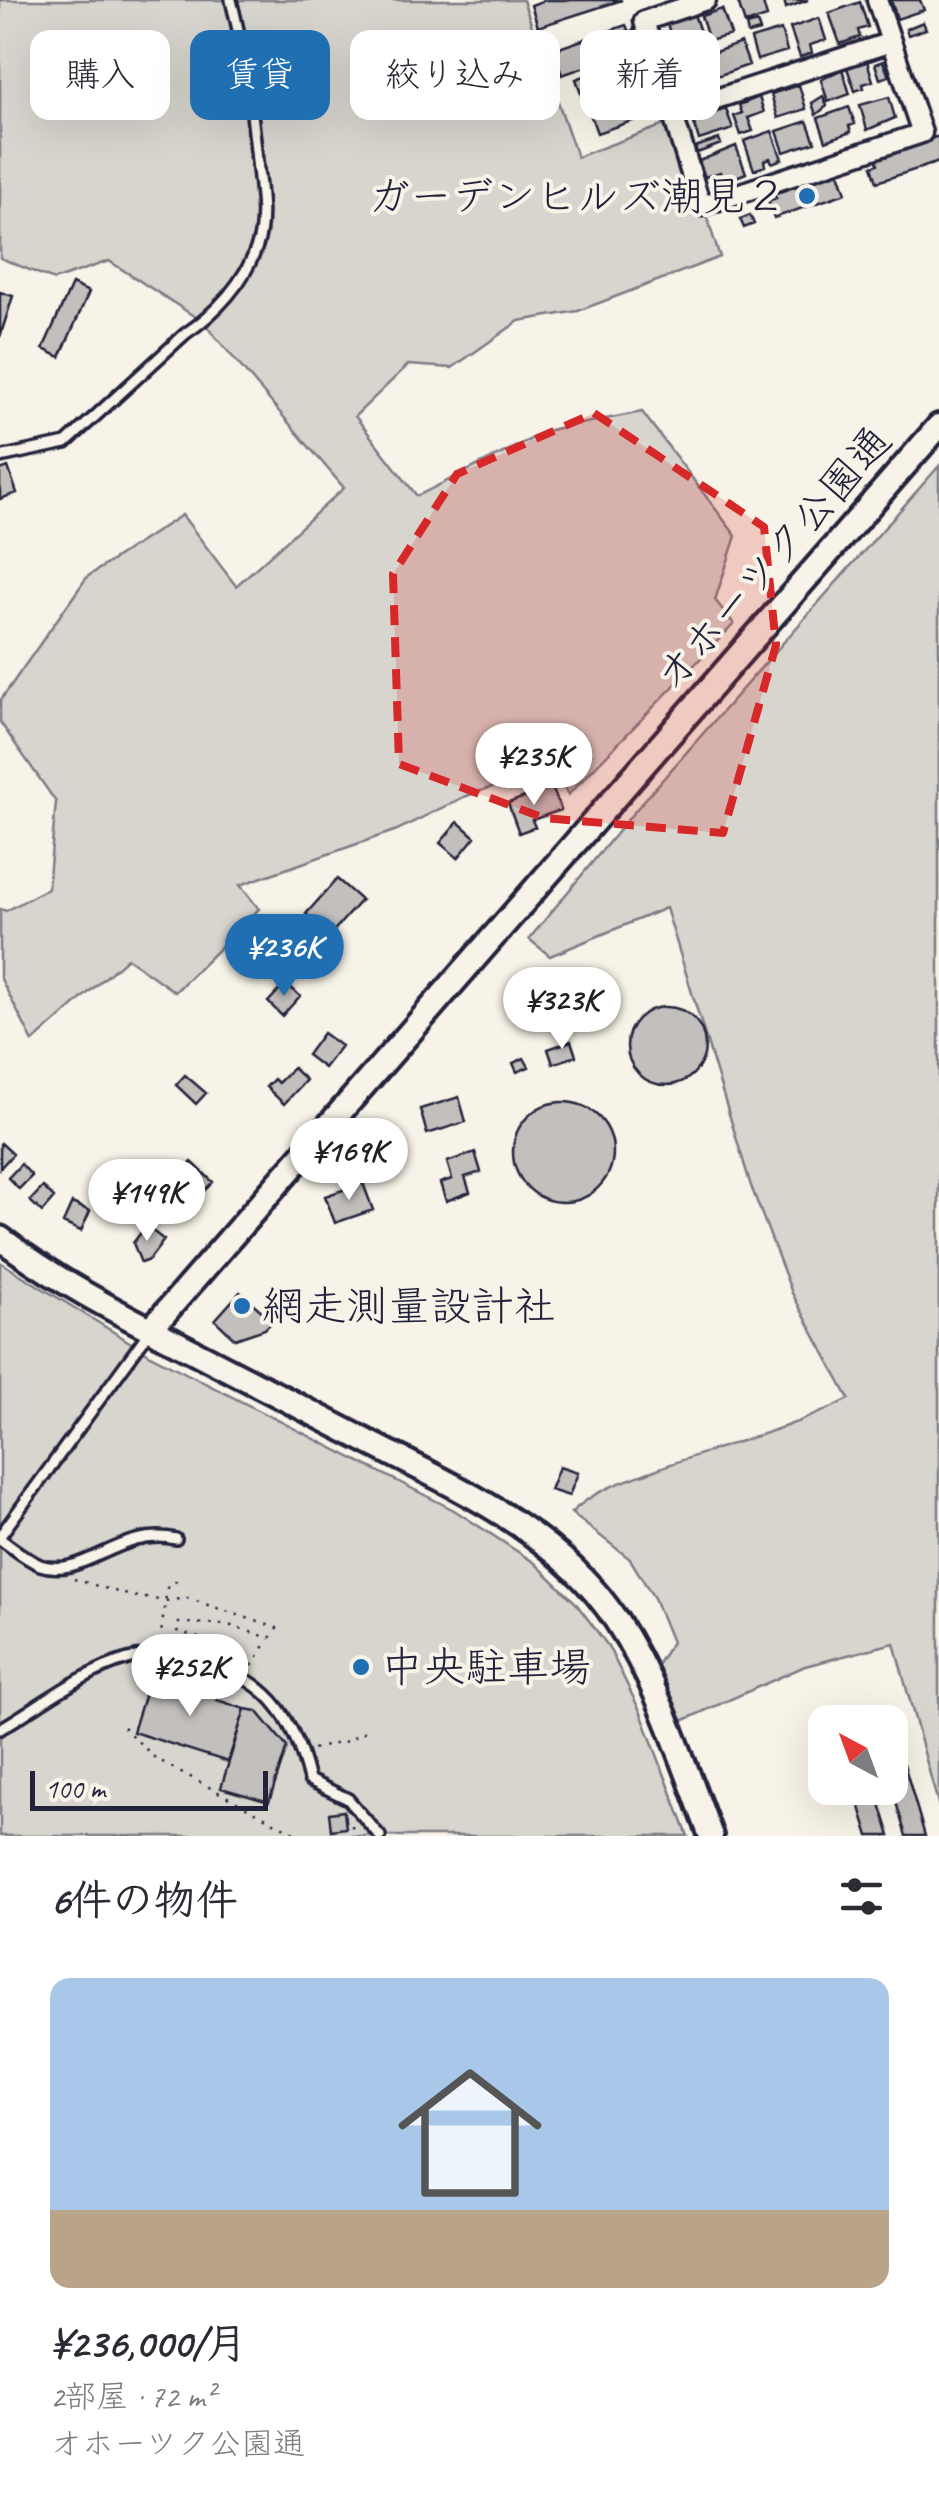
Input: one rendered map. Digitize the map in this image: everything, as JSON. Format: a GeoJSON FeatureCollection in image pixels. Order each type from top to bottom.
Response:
{"type":"FeatureCollection","features":[{"type":"Feature","properties":{"kind":"street"},"geometry":{"type":"LineString","coordinates":[[647,30],[644,21],[706,0]]}},
{"type":"Feature","properties":{"kind":"street"},"geometry":{"type":"LineString","coordinates":[[675,120],[701,206],[922,133],[877,0]]}},
{"type":"Feature","properties":{"kind":"street"},"geometry":{"type":"LineString","coordinates":[[720,98],[891,42]]}},
{"type":"Feature","properties":{"kind":"street","name":"オホーツク公園通"},"geometry":{"type":"LineString","coordinates":[[151,1330],[939,426]]}},
{"type":"Feature","properties":{"kind":"street"},"geometry":{"type":"LineString","coordinates":[[0,1238],[67,1283],[151,1330],[465,1491],[551,1549],[616,1620],[673,1738],[711,1836]]}},
{"type":"Feature","properties":{"kind":"lane"},"geometry":{"type":"LineString","coordinates":[[0,457],[66,443],[203,322],[244,276],[259,242],[262,217],[249,77],[231,0]]}},
{"type":"Feature","properties":{"kind":"lane"},"geometry":{"type":"LineString","coordinates":[[151,1330],[0,1537],[43,1566],[65,1568],[139,1538],[162,1535],[176,1539]]}},
{"type":"Feature","properties":{"kind":"lane"},"geometry":{"type":"LineString","coordinates":[[0,1729],[103,1668],[130,1658],[158,1654],[198,1660],[246,1676],[282,1713],[302,1752],[309,1780],[348,1799],[380,1836]]}},
{"type":"Feature","properties":{"kind":"path"},"geometry":{"type":"LineString","coordinates":[[75,1579],[131,1596],[166,1601],[188,1598],[276,1628],[270,1638],[252,1667],[220,1645],[177,1631],[177,1623],[225,1624],[270,1638]]}},
{"type":"Feature","properties":{"kind":"path"},"geometry":{"type":"LineString","coordinates":[[158,1654],[168,1588],[179,1579]]}},
{"type":"Feature","properties":{"kind":"path"},"geometry":{"type":"LineString","coordinates":[[123,1727],[156,1758],[298,1835]]}},
{"type":"Feature","properties":{"kind":"path"},"geometry":{"type":"LineString","coordinates":[[302,1752],[344,1742],[369,1728]]}},
{"type":"Feature","properties":{"kind":"highlighted area"},"geometry":{"type":"Polygon","coordinates":[[[594,413],[764,527],[776,645],[723,833],[544,818],[399,764],[393,574],[457,474],[594,413]]]}},
{"type":"Feature","properties":{"kind":"shaded area"},"geometry":{"type":"Polygon","coordinates":[[[0,0],[523,0],[533,30],[350,30],[350,120],[560,120],[560,108],[577,157],[675,121],[720,257],[578,311],[519,321],[452,368],[408,365],[355,416],[417,496],[549,430],[642,412],[736,536],[715,600],[734,624],[568,795],[552,766],[464,797],[397,830],[240,885],[259,909],[175,992],[127,958],[33,1042],[0,977],[0,909],[6,911],[48,888],[56,802],[0,722],[0,701],[87,577],[182,515],[236,586],[344,488],[203,322],[109,261],[54,280],[0,258],[0,0]]]}},
{"type":"Feature","properties":{"kind":"shaded area"},"geometry":{"type":"Polygon","coordinates":[[[939,466],[939,1807],[894,1643],[805,1666],[682,1721],[657,1665],[672,1642],[654,1598],[630,1559],[571,1513],[589,1498],[619,1483],[777,1429],[849,1399],[792,1293],[751,1186],[666,908],[550,956],[529,939],[633,813],[939,466]]]}},
{"type":"Feature","properties":{"kind":"shaded area"},"geometry":{"type":"Polygon","coordinates":[[[0,1262],[154,1357],[454,1510],[535,1563],[575,1602],[608,1646],[641,1713],[688,1836],[0,1836],[0,1262]]]}},
{"type":"Feature","properties":{"kind":"building"},"geometry":{"type":"Polygon","coordinates":[[[545,0],[622,0],[538,27],[531,5],[545,0]]]}},
{"type":"Feature","properties":{"kind":"building"},"geometry":{"type":"Polygon","coordinates":[[[762,0],[767,17],[745,24],[738,2],[762,0]]]}},
{"type":"Feature","properties":{"kind":"building"},"geometry":{"type":"Polygon","coordinates":[[[784,0],[808,0],[786,8],[784,0]]]}},
{"type":"Feature","properties":{"kind":"building"},"geometry":{"type":"Polygon","coordinates":[[[891,0],[920,0],[924,10],[897,19],[891,0]]]}},
{"type":"Feature","properties":{"kind":"building"},"geometry":{"type":"Polygon","coordinates":[[[860,2],[868,27],[858,30],[860,37],[840,44],[829,13],[860,2]]]}},
{"type":"Feature","properties":{"kind":"building"},"geometry":{"type":"Polygon","coordinates":[[[722,9],[731,35],[720,38],[720,30],[705,30],[701,16],[722,9]]]}},
{"type":"Feature","properties":{"kind":"building"},"geometry":{"type":"Polygon","coordinates":[[[694,14],[699,30],[669,30],[667,24],[694,14]]]}},
{"type":"Feature","properties":{"kind":"building"},"geometry":{"type":"Polygon","coordinates":[[[819,18],[826,40],[810,45],[812,53],[800,57],[790,28],[819,18]]]}},
{"type":"Feature","properties":{"kind":"building"},"geometry":{"type":"Polygon","coordinates":[[[923,22],[926,29],[908,35],[906,29],[923,22]]]}},
{"type":"Feature","properties":{"kind":"building"},"geometry":{"type":"Polygon","coordinates":[[[757,23],[760,31],[748,34],[746,26],[757,23]]]}},
{"type":"Feature","properties":{"kind":"building"},"geometry":{"type":"Polygon","coordinates":[[[781,30],[787,51],[757,60],[751,39],[781,30]]]}},
{"type":"Feature","properties":{"kind":"building"},"geometry":{"type":"Polygon","coordinates":[[[580,41],[580,69],[562,75],[560,48],[580,41]]]}},
{"type":"Feature","properties":{"kind":"building"},"geometry":{"type":"Polygon","coordinates":[[[741,43],[749,65],[720,75],[720,50],[741,43]]]}},
{"type":"Feature","properties":{"kind":"building"},"geometry":{"type":"Polygon","coordinates":[[[867,61],[873,81],[855,91],[847,68],[867,61]]]}},
{"type":"Feature","properties":{"kind":"building"},"geometry":{"type":"Polygon","coordinates":[[[883,61],[889,76],[880,79],[875,64],[883,61]]]}},
{"type":"Feature","properties":{"kind":"building"},"geometry":{"type":"Polygon","coordinates":[[[842,69],[850,94],[828,102],[821,80],[842,69]]]}},
{"type":"Feature","properties":{"kind":"building"},"geometry":{"type":"Polygon","coordinates":[[[799,85],[806,109],[778,118],[771,94],[799,85]]]}},
{"type":"Feature","properties":{"kind":"building"},"geometry":{"type":"Polygon","coordinates":[[[823,96],[827,106],[816,115],[812,103],[823,96]]]}},
{"type":"Feature","properties":{"kind":"building"},"geometry":{"type":"Polygon","coordinates":[[[759,97],[764,112],[748,118],[753,131],[741,135],[734,116],[742,113],[739,105],[759,97]]]}},
{"type":"Feature","properties":{"kind":"building"},"geometry":{"type":"Polygon","coordinates":[[[889,97],[895,118],[867,130],[860,105],[889,97]]]}},
{"type":"Feature","properties":{"kind":"building"},"geometry":{"type":"Polygon","coordinates":[[[849,107],[855,124],[849,126],[851,132],[826,141],[818,118],[849,107]]]}},
{"type":"Feature","properties":{"kind":"building"},"geometry":{"type":"Polygon","coordinates":[[[726,109],[733,129],[699,140],[693,120],[720,120],[720,111],[726,109]]]}},
{"type":"Feature","properties":{"kind":"building"},"geometry":{"type":"Polygon","coordinates":[[[592,120],[635,120],[597,133],[592,120]]]}},
{"type":"Feature","properties":{"kind":"building"},"geometry":{"type":"Polygon","coordinates":[[[807,121],[815,142],[784,152],[777,131],[807,121]]]}},
{"type":"Feature","properties":{"kind":"building"},"geometry":{"type":"Polygon","coordinates":[[[772,131],[782,159],[772,163],[770,158],[764,160],[765,166],[754,170],[744,141],[772,131]]]}},
{"type":"Feature","properties":{"kind":"building"},"geometry":{"type":"Polygon","coordinates":[[[939,136],[939,162],[877,182],[872,166],[878,164],[876,157],[939,136]]]}},
{"type":"Feature","properties":{"kind":"building"},"geometry":{"type":"Polygon","coordinates":[[[719,139],[721,144],[697,153],[695,147],[719,139]]]}},
{"type":"Feature","properties":{"kind":"building"},"geometry":{"type":"Polygon","coordinates":[[[736,146],[746,173],[724,182],[720,172],[705,177],[699,161],[736,146]]]}},
{"type":"Feature","properties":{"kind":"building","name":"ガーデンヒルズ潮見２"},"geometry":{"type":"Polygon","coordinates":[[[838,169],[846,193],[774,218],[768,201],[776,198],[773,192],[838,169]]]}},
{"type":"Feature","properties":{"kind":"building"},"geometry":{"type":"Polygon","coordinates":[[[750,215],[754,224],[744,228],[740,219],[750,215]]]}},
{"type":"Feature","properties":{"kind":"building"},"geometry":{"type":"Polygon","coordinates":[[[72,284],[89,292],[60,357],[43,349],[72,284]]]}},
{"type":"Feature","properties":{"kind":"building"},"geometry":{"type":"Polygon","coordinates":[[[0,292],[13,296],[0,337],[0,292]]]}},
{"type":"Feature","properties":{"kind":"building"},"geometry":{"type":"Polygon","coordinates":[[[8,467],[17,493],[0,499],[0,470],[8,467]]]}},
{"type":"Feature","properties":{"kind":"building"},"geometry":{"type":"Polygon","coordinates":[[[552,787],[561,810],[532,820],[535,827],[519,833],[508,803],[552,787]]]}},
{"type":"Feature","properties":{"kind":"building"},"geometry":{"type":"Polygon","coordinates":[[[458,822],[475,837],[458,858],[440,843],[458,822]]]}},
{"type":"Feature","properties":{"kind":"building"},"geometry":{"type":"Polygon","coordinates":[[[337,879],[361,900],[330,935],[306,914],[337,879]]]}},
{"type":"Feature","properties":{"kind":"building"},"geometry":{"type":"Polygon","coordinates":[[[286,983],[300,996],[282,1016],[268,1002],[286,983]]]}},
{"type":"Feature","properties":{"kind":"building"},"geometry":{"type":"Polygon","coordinates":[[[666,1007],[694,1018],[705,1046],[694,1074],[666,1085],[638,1074],[627,1046],[638,1018],[666,1007]]]}},
{"type":"Feature","properties":{"kind":"building"},"geometry":{"type":"Polygon","coordinates":[[[323,1033],[341,1046],[324,1068],[307,1055],[323,1033]]]}},
{"type":"Feature","properties":{"kind":"building"},"geometry":{"type":"Polygon","coordinates":[[[571,1041],[576,1056],[553,1064],[548,1049],[571,1041]]]}},
{"type":"Feature","properties":{"kind":"building"},"geometry":{"type":"Polygon","coordinates":[[[524,1058],[529,1067],[517,1072],[513,1063],[524,1058]]]}},
{"type":"Feature","properties":{"kind":"building"},"geometry":{"type":"Polygon","coordinates":[[[293,1068],[306,1080],[284,1104],[266,1087],[274,1079],[278,1083],[293,1068]]]}},
{"type":"Feature","properties":{"kind":"building"},"geometry":{"type":"Polygon","coordinates":[[[185,1075],[206,1093],[196,1104],[176,1085],[185,1075]]]}},
{"type":"Feature","properties":{"kind":"building"},"geometry":{"type":"Polygon","coordinates":[[[459,1097],[466,1122],[427,1134],[420,1109],[459,1097]]]}},
{"type":"Feature","properties":{"kind":"building"},"geometry":{"type":"Polygon","coordinates":[[[563,1102],[582,1105],[599,1116],[610,1133],[610,1171],[599,1188],[582,1199],[563,1202],[544,1199],[527,1188],[516,1171],[513,1152],[516,1133],[527,1116],[544,1105],[563,1102]]]}},
{"type":"Feature","properties":{"kind":"building"},"geometry":{"type":"Polygon","coordinates":[[[0,1144],[13,1154],[0,1168],[0,1144]]]}},
{"type":"Feature","properties":{"kind":"building"},"geometry":{"type":"Polygon","coordinates":[[[475,1152],[481,1172],[465,1177],[470,1192],[446,1201],[440,1183],[452,1179],[447,1162],[475,1152]]]}},
{"type":"Feature","properties":{"kind":"building"},"geometry":{"type":"Polygon","coordinates":[[[192,1162],[213,1182],[185,1203],[168,1188],[192,1162]]]}},
{"type":"Feature","properties":{"kind":"building"},"geometry":{"type":"Polygon","coordinates":[[[21,1164],[32,1176],[19,1189],[8,1178],[21,1164]]]}},
{"type":"Feature","properties":{"kind":"building"},"geometry":{"type":"Polygon","coordinates":[[[363,1183],[373,1210],[335,1223],[325,1196],[363,1183]]]}},
{"type":"Feature","properties":{"kind":"building"},"geometry":{"type":"Polygon","coordinates":[[[43,1187],[54,1198],[42,1212],[30,1201],[43,1187]]]}},
{"type":"Feature","properties":{"kind":"building"},"geometry":{"type":"Polygon","coordinates":[[[72,1203],[90,1211],[81,1231],[63,1223],[72,1203]]]}},
{"type":"Feature","properties":{"kind":"building"},"geometry":{"type":"Polygon","coordinates":[[[146,1226],[164,1240],[149,1260],[141,1263],[133,1243],[146,1226]]]}},
{"type":"Feature","properties":{"kind":"building","name":"網走測量設計社"},"geometry":{"type":"Polygon","coordinates":[[[240,1292],[273,1321],[265,1329],[235,1339],[215,1320],[240,1292]]]}},
{"type":"Feature","properties":{"kind":"building"},"geometry":{"type":"Polygon","coordinates":[[[559,1467],[578,1473],[569,1496],[550,1490],[559,1467]]]}},
{"type":"Feature","properties":{"kind":"building"},"geometry":{"type":"Polygon","coordinates":[[[149,1680],[179,1690],[182,1680],[220,1692],[217,1700],[245,1709],[228,1762],[133,1732],[149,1680]]]}},
{"type":"Feature","properties":{"kind":"building"},"geometry":{"type":"Polygon","coordinates":[[[245,1709],[257,1711],[287,1747],[269,1802],[221,1788],[245,1709]]]}},
{"type":"Feature","properties":{"kind":"building"},"geometry":{"type":"Polygon","coordinates":[[[908,1778],[925,1836],[906,1836],[897,1805],[908,1805],[908,1778]]]}},
{"type":"Feature","properties":{"kind":"building"},"geometry":{"type":"Polygon","coordinates":[[[859,1805],[880,1805],[890,1836],[869,1836],[859,1805]]]}},
{"type":"Feature","properties":{"kind":"building"},"geometry":{"type":"Polygon","coordinates":[[[344,1811],[346,1828],[331,1830],[329,1813],[344,1811]]]}},
{"type":"Feature","properties":{"kind":"place","name":"ガーデンヒルズ潮見２"},"geometry":{"type":"Point","coordinates":[807,196]}},
{"type":"Feature","properties":{"kind":"place","name":"網走測量設計社"},"geometry":{"type":"Point","coordinates":[242,1306]}},
{"type":"Feature","properties":{"kind":"place","name":"中央駐車場"},"geometry":{"type":"Point","coordinates":[361,1667]}}]}
